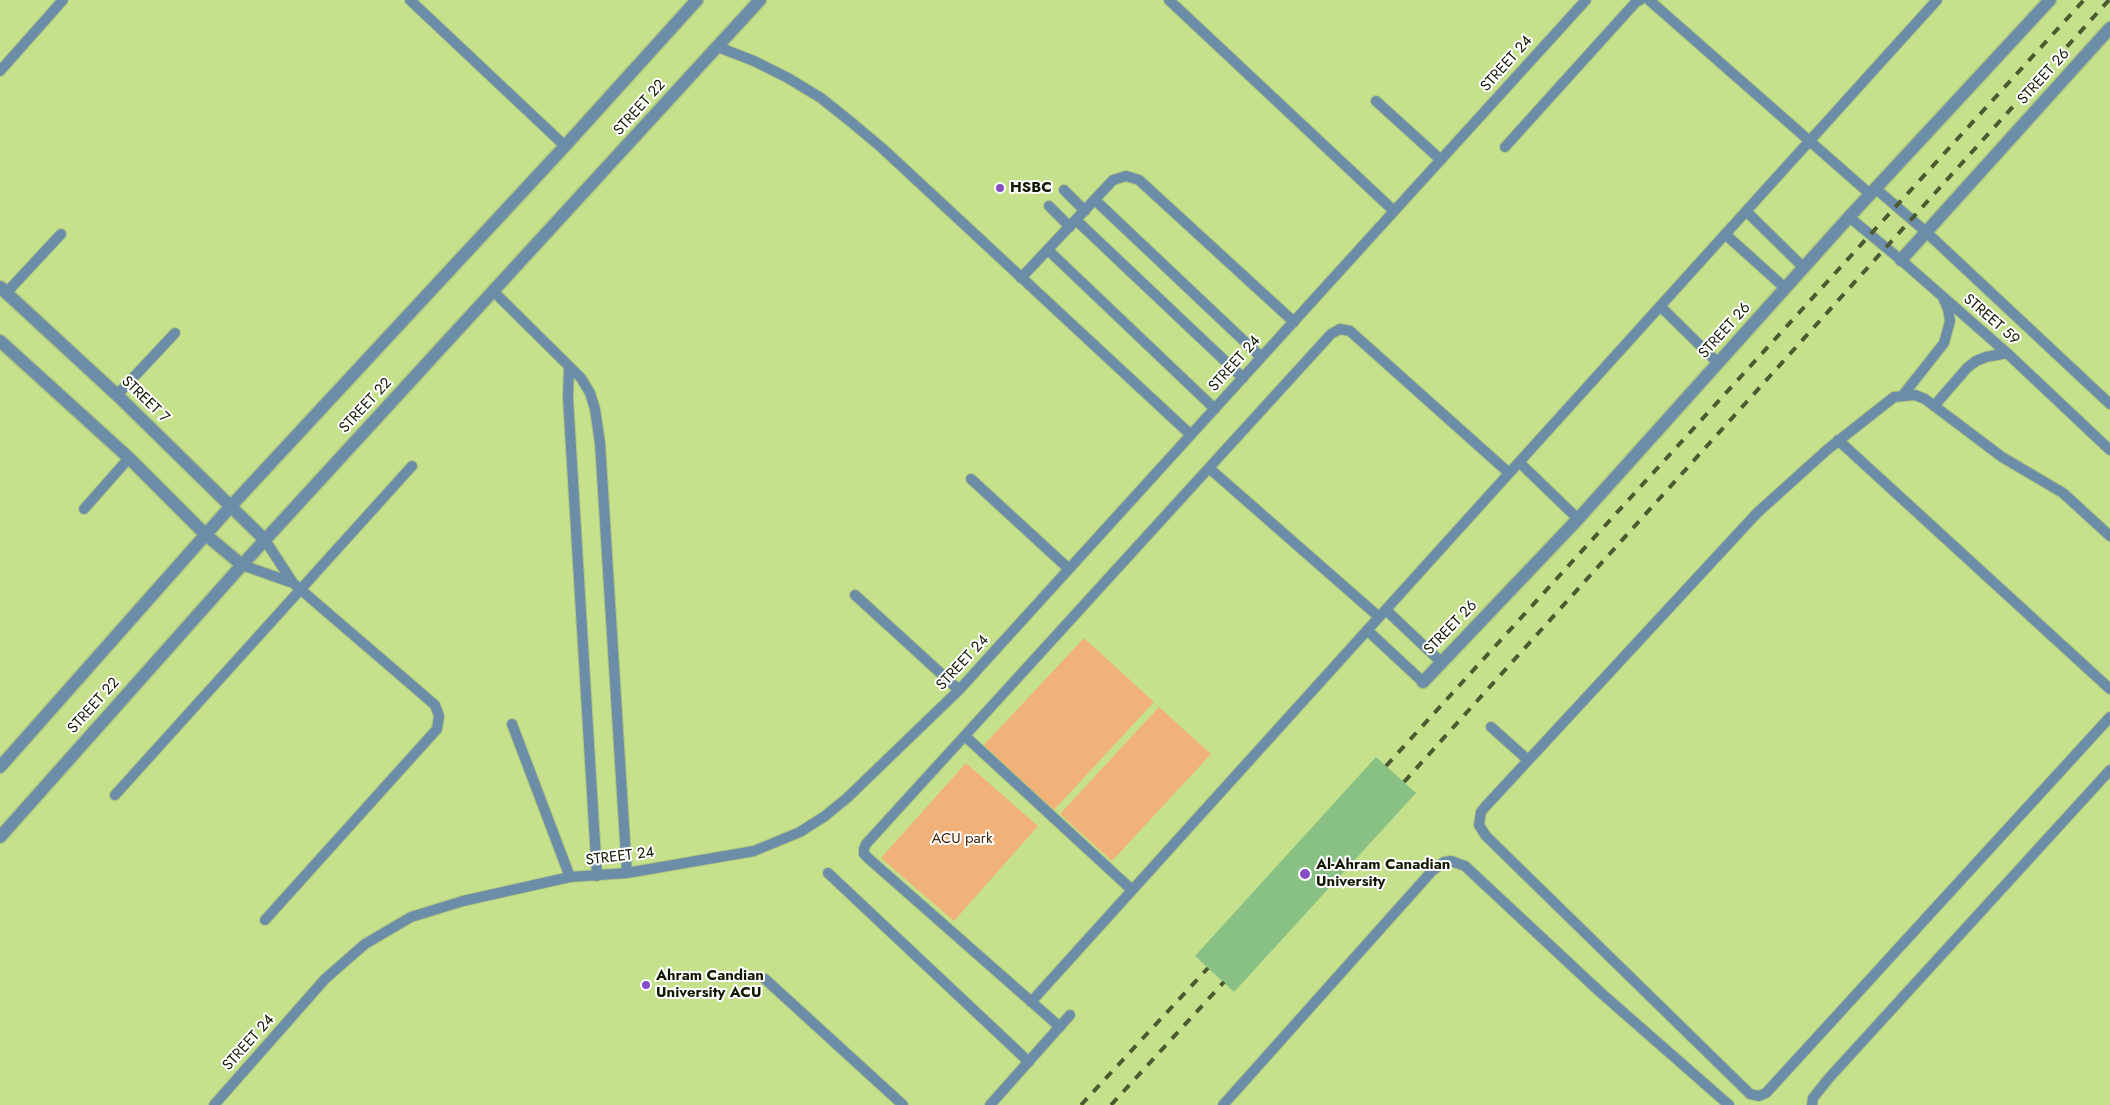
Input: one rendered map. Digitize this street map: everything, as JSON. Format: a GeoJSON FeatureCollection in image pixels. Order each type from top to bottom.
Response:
{"type":"FeatureCollection","features":[{"type":"Feature","properties":{"kind":"street","name":"STREET 22"},"geometry":{"type":"LineString","coordinates":[[0,767],[231,506],[565,146],[697,0]]}},
{"type":"Feature","properties":{"kind":"street","name":"STREET 22"},"geometry":{"type":"LineString","coordinates":[[0,837],[242,565],[760,0]]}},
{"type":"Feature","properties":{"kind":"street","name":"STREET 26"},"geometry":{"type":"LineString","coordinates":[[1423,682],[1578,519],[1872,191],[2050,0]]}},
{"type":"Feature","properties":{"kind":"street","name":"STREET 26"},"geometry":{"type":"LineString","coordinates":[[1901,260],[2110,28]]}},
{"type":"Feature","properties":{"kind":"street","name":"STREET 7"},"geometry":{"type":"LineString","coordinates":[[3,289],[117,395],[265,540]]}},
{"type":"Feature","properties":{"kind":"street"},"geometry":{"type":"LineString","coordinates":[[0,341],[129,458],[206,535],[242,565]]}},
{"type":"Feature","properties":{"kind":"lane"},"geometry":{"type":"LineString","coordinates":[[0,71],[64,0]]}},
{"type":"Feature","properties":{"kind":"lane"},"geometry":{"type":"LineString","coordinates":[[410,0],[565,146]]}},
{"type":"Feature","properties":{"kind":"lane"},"geometry":{"type":"LineString","coordinates":[[1169,0],[1394,211]]}},
{"type":"Feature","properties":{"kind":"lane","name":"STREET 24"},"geometry":{"type":"LineString","coordinates":[[214,1105],[325,979],[365,944],[411,917],[463,901],[570,878],[628,873],[754,851],[800,832],[825,816],[847,798],[959,690],[1586,0]]}},
{"type":"Feature","properties":{"kind":"lane"},"geometry":{"type":"LineString","coordinates":[[1505,147],[1640,0]]}},
{"type":"Feature","properties":{"kind":"lane","name":"STREET 59"},"geometry":{"type":"LineString","coordinates":[[1649,0],[1810,140],[1872,191],[1926,231],[2110,404]]}},
{"type":"Feature","properties":{"kind":"lane"},"geometry":{"type":"LineString","coordinates":[[1031,1002],[1937,0]]}},
{"type":"Feature","properties":{"kind":"lane"},"geometry":{"type":"LineString","coordinates":[[718,47],[754,60],[821,98],[882,148],[1191,435]]}},
{"type":"Feature","properties":{"kind":"lane"},"geometry":{"type":"LineString","coordinates":[[1376,101],[1441,160]]}},
{"type":"Feature","properties":{"kind":"lane"},"geometry":{"type":"LineString","coordinates":[[1021,278],[1113,180],[1120,177],[1133,177],[1140,180],[1294,322]]}},
{"type":"Feature","properties":{"kind":"lane"},"geometry":{"type":"LineString","coordinates":[[1064,190],[1085,211]]}},
{"type":"Feature","properties":{"kind":"lane"},"geometry":{"type":"LineString","coordinates":[[1095,200],[1261,357]]}},
{"type":"Feature","properties":{"kind":"lane"},"geometry":{"type":"LineString","coordinates":[[1049,206],[1073,224],[1243,378]]}},
{"type":"Feature","properties":{"kind":"lane"},"geometry":{"type":"LineString","coordinates":[[1746,211],[1804,268]]}},
{"type":"Feature","properties":{"kind":"lane","name":"STREET 59"},"geometry":{"type":"LineString","coordinates":[[1849,217],[1901,260],[2007,354],[2110,450]]}},
{"type":"Feature","properties":{"kind":"lane"},"geometry":{"type":"LineString","coordinates":[[3,289],[61,234]]}},
{"type":"Feature","properties":{"kind":"lane"},"geometry":{"type":"LineString","coordinates":[[1725,234],[1785,288]]}},
{"type":"Feature","properties":{"kind":"lane"},"geometry":{"type":"LineString","coordinates":[[1048,250],[1215,409]]}},
{"type":"Feature","properties":{"kind":"lane"},"geometry":{"type":"LineString","coordinates":[[494,292],[569,366],[590,393],[599,426],[628,873]]}},
{"type":"Feature","properties":{"kind":"lane"},"geometry":{"type":"LineString","coordinates":[[1903,395],[1944,343],[1950,321],[1944,299]]}},
{"type":"Feature","properties":{"kind":"lane"},"geometry":{"type":"LineString","coordinates":[[1660,306],[1718,363]]}},
{"type":"Feature","properties":{"kind":"lane"},"geometry":{"type":"LineString","coordinates":[[1060,1027],[864,854],[866,844],[1331,334],[1340,329],[1350,331],[1358,337],[1509,472]]}},
{"type":"Feature","properties":{"kind":"lane"},"geometry":{"type":"LineString","coordinates":[[117,395],[175,334]]}},
{"type":"Feature","properties":{"kind":"lane"},"geometry":{"type":"LineString","coordinates":[[1934,406],[1976,361],[1986,357],[2007,354]]}},
{"type":"Feature","properties":{"kind":"lane"},"geometry":{"type":"LineString","coordinates":[[569,366],[568,398],[597,876]]}},
{"type":"Feature","properties":{"kind":"lane"},"geometry":{"type":"LineString","coordinates":[[2110,536],[2063,493],[2002,457],[1926,399],[1915,395],[1894,397],[1838,440],[1757,514],[1528,760],[1481,812],[1479,819],[1482,831],[1750,1094],[1760,1096],[1766,1093],[2110,717]]}},
{"type":"Feature","properties":{"kind":"lane"},"geometry":{"type":"LineString","coordinates":[[1838,440],[2110,689]]}},
{"type":"Feature","properties":{"kind":"lane"},"geometry":{"type":"LineString","coordinates":[[84,509],[129,458]]}},
{"type":"Feature","properties":{"kind":"lane"},"geometry":{"type":"LineString","coordinates":[[1519,462],[1578,519]]}},
{"type":"Feature","properties":{"kind":"lane"},"geometry":{"type":"LineString","coordinates":[[115,795],[297,587],[412,466]]}},
{"type":"Feature","properties":{"kind":"lane"},"geometry":{"type":"LineString","coordinates":[[1209,468],[1441,662]]}},
{"type":"Feature","properties":{"kind":"lane"},"geometry":{"type":"LineString","coordinates":[[971,479],[1069,569]]}},
{"type":"Feature","properties":{"kind":"lane"},"geometry":{"type":"LineString","coordinates":[[265,540],[297,587],[435,704],[438,710],[439,723],[436,729],[265,920]]}},
{"type":"Feature","properties":{"kind":"lane"},"geometry":{"type":"LineString","coordinates":[[242,565],[297,587]]}},
{"type":"Feature","properties":{"kind":"lane"},"geometry":{"type":"LineString","coordinates":[[855,595],[959,690]]}},
{"type":"Feature","properties":{"kind":"lane"},"geometry":{"type":"LineString","coordinates":[[1367,630],[1423,682]]}},
{"type":"Feature","properties":{"kind":"lane"},"geometry":{"type":"LineString","coordinates":[[512,724],[570,878]]}},
{"type":"Feature","properties":{"kind":"lane"},"geometry":{"type":"LineString","coordinates":[[1491,727],[1528,760]]}},
{"type":"Feature","properties":{"kind":"lane"},"geometry":{"type":"LineString","coordinates":[[965,736],[1132,890]]}},
{"type":"Feature","properties":{"kind":"lane"},"geometry":{"type":"LineString","coordinates":[[1812,1105],[1813,1098],[1829,1078],[2110,770]]}},
{"type":"Feature","properties":{"kind":"lane"},"geometry":{"type":"LineString","coordinates":[[1223,1105],[1432,871],[1444,862],[1451,861],[1465,866],[1600,992],[1729,1105]]}},
{"type":"Feature","properties":{"kind":"lane"},"geometry":{"type":"LineString","coordinates":[[828,873],[1029,1062]]}},
{"type":"Feature","properties":{"kind":"lane"},"geometry":{"type":"LineString","coordinates":[[765,979],[903,1105]]}},
{"type":"Feature","properties":{"kind":"lane"},"geometry":{"type":"LineString","coordinates":[[990,1105],[1070,1015]]}},
{"type":"Feature","properties":{"kind":"shaded area"},"geometry":{"type":"Polygon","coordinates":[[[0,0],[2110,0],[2110,1105],[0,1105],[0,0]]]}},
{"type":"Feature","properties":{"kind":"green space"},"geometry":{"type":"Polygon","coordinates":[[[1084,638],[1154,702],[1053,811],[983,746],[1084,638]]]}},
{"type":"Feature","properties":{"kind":"green space"},"geometry":{"type":"Polygon","coordinates":[[[1159,707],[1211,754],[1112,861],[1060,814],[1159,707]]]}},
{"type":"Feature","properties":{"kind":"green space","name":"ACU park"},"geometry":{"type":"Polygon","coordinates":[[[966,763],[1038,826],[954,921],[881,858],[966,763]]]}},
{"type":"Feature","properties":{"kind":"building","name":"Al-Ahram Canadian University"},"geometry":{"type":"Polygon","coordinates":[[[1376,757],[1416,793],[1234,992],[1195,956],[1376,757]]]}},
{"type":"Feature","properties":{"kind":"railway"},"geometry":{"type":"LineString","coordinates":[[1386,766],[2084,0]]}},
{"type":"Feature","properties":{"kind":"railway"},"geometry":{"type":"LineString","coordinates":[[1404,782],[2109,0]]}},
{"type":"Feature","properties":{"kind":"railway"},"geometry":{"type":"LineString","coordinates":[[1081,1105],[1208,968]]}},
{"type":"Feature","properties":{"kind":"railway"},"geometry":{"type":"LineString","coordinates":[[1111,1105],[1224,982]]}},
{"type":"Feature","properties":{"kind":"place","name":"HSBC"},"geometry":{"type":"Point","coordinates":[1000,188]}},
{"type":"Feature","properties":{"kind":"place","name":"Al-Ahram Canadian University"},"geometry":{"type":"Point","coordinates":[1305,874]}},
{"type":"Feature","properties":{"kind":"place","name":"Ahram Candian University ACU"},"geometry":{"type":"Point","coordinates":[646,985]}}]}
